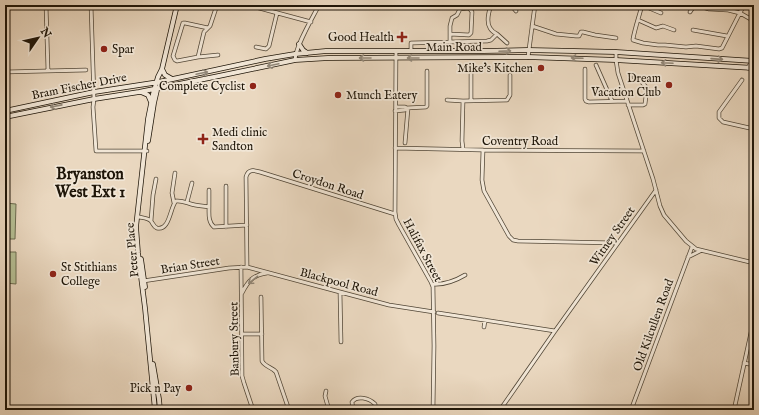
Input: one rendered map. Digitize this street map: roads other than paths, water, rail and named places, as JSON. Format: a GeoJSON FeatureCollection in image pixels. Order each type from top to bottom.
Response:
{"type":"FeatureCollection","features":[{"type":"Feature","properties":{"kind":"main road"},"geometry":{"type":"LineString","coordinates":[[156,88],[161,77],[160,74],[177,5]]}},
{"type":"Feature","properties":{"kind":"main road"},"geometry":{"type":"LineString","coordinates":[[299,44],[307,53]]}},
{"type":"Feature","properties":{"kind":"main road","name":"Main Road"},"geometry":{"type":"LineString","coordinates":[[158,82],[265,59],[295,54],[340,51],[528,50],[616,52],[753,60]]}},
{"type":"Feature","properties":{"kind":"main road","name":"Main Road"},"geometry":{"type":"LineString","coordinates":[[156,88],[295,60],[328,58],[528,57],[616,60],[754,68]]}},
{"type":"Feature","properties":{"kind":"main road"},"geometry":{"type":"LineString","coordinates":[[162,69],[165,75],[172,80]]}},
{"type":"Feature","properties":{"kind":"main road","name":"Bram Fischer Drive"},"geometry":{"type":"LineString","coordinates":[[5,111],[94,92],[158,82]]}},
{"type":"Feature","properties":{"kind":"main road","name":"Bram Fischer Drive"},"geometry":{"type":"LineString","coordinates":[[5,117],[156,88]]}},
{"type":"Feature","properties":{"kind":"main road","name":"Peter Place"},"geometry":{"type":"LineString","coordinates":[[156,88],[151,103],[136,227],[157,410]]}},
{"type":"Feature","properties":{"kind":"main road","name":"Peter Place"},"geometry":{"type":"LineString","coordinates":[[156,88],[145,151],[138,239],[153,365],[158,393],[156,395],[157,410]]}},
{"type":"Feature","properties":{"kind":"main road"},"geometry":{"type":"LineString","coordinates":[[139,92],[144,92],[148,95],[151,103]]}},
{"type":"Feature","properties":{"kind":"street"},"geometry":{"type":"LineString","coordinates":[[46,5],[48,71]]}},
{"type":"Feature","properties":{"kind":"street"},"geometry":{"type":"LineString","coordinates":[[91,5],[94,92],[93,107],[96,151],[145,151]]}},
{"type":"Feature","properties":{"kind":"street"},"geometry":{"type":"LineString","coordinates":[[198,57],[204,32],[211,25],[217,5]]}},
{"type":"Feature","properties":{"kind":"street"},"geometry":{"type":"LineString","coordinates":[[248,5],[311,21]]}},
{"type":"Feature","properties":{"kind":"street"},"geometry":{"type":"LineString","coordinates":[[295,60],[295,54],[299,44],[319,6],[314,5]]}},
{"type":"Feature","properties":{"kind":"street"},"geometry":{"type":"LineString","coordinates":[[491,5],[489,26],[507,43]]}},
{"type":"Feature","properties":{"kind":"street"},"geometry":{"type":"LineString","coordinates":[[510,5],[516,11]]}},
{"type":"Feature","properties":{"kind":"street"},"geometry":{"type":"LineString","coordinates":[[528,57],[535,5]]}},
{"type":"Feature","properties":{"kind":"street"},"geometry":{"type":"LineString","coordinates":[[661,13],[642,5],[633,39],[643,43],[719,49],[722,48],[744,5]]}},
{"type":"Feature","properties":{"kind":"street"},"geometry":{"type":"LineString","coordinates":[[690,12],[696,5],[740,13],[754,21]]}},
{"type":"Feature","properties":{"kind":"street"},"geometry":{"type":"LineString","coordinates":[[450,34],[471,34],[472,12],[470,9],[460,9],[457,15],[452,18],[450,26],[450,34],[450,42]]}},
{"type":"Feature","properties":{"kind":"street"},"geometry":{"type":"LineString","coordinates":[[256,47],[266,48],[269,46],[277,13]]}},
{"type":"Feature","properties":{"kind":"street"},"geometry":{"type":"LineString","coordinates":[[638,20],[655,27],[663,26],[674,30]]}},
{"type":"Feature","properties":{"kind":"street"},"geometry":{"type":"LineString","coordinates":[[208,28],[185,22],[182,25],[173,58],[177,61],[218,55]]}},
{"type":"Feature","properties":{"kind":"street"},"geometry":{"type":"LineString","coordinates":[[532,26],[556,34],[579,36],[581,32],[583,32],[616,38]]}},
{"type":"Feature","properties":{"kind":"street"},"geometry":{"type":"LineString","coordinates":[[693,30],[727,36]]}},
{"type":"Feature","properties":{"kind":"street"},"geometry":{"type":"LineString","coordinates":[[411,51],[411,43],[487,41],[491,40],[497,34]]}},
{"type":"Feature","properties":{"kind":"street","name":"Halifax Street"},"geometry":{"type":"LineString","coordinates":[[396,51],[395,214],[432,284],[434,293],[436,313],[433,410]]}},
{"type":"Feature","properties":{"kind":"street"},"geometry":{"type":"LineString","coordinates":[[616,52],[618,73],[664,215],[692,247],[700,251],[754,263]]}},
{"type":"Feature","properties":{"kind":"street"},"geometry":{"type":"LineString","coordinates":[[748,68],[753,60]]}},
{"type":"Feature","properties":{"kind":"street"},"geometry":{"type":"LineString","coordinates":[[596,65],[612,101]]}},
{"type":"Feature","properties":{"kind":"street"},"geometry":{"type":"LineString","coordinates":[[585,69],[586,101],[612,101],[644,105],[647,88],[638,78],[634,77]]}},
{"type":"Feature","properties":{"kind":"street"},"geometry":{"type":"LineString","coordinates":[[5,72],[86,70]]}},
{"type":"Feature","properties":{"kind":"street"},"geometry":{"type":"LineString","coordinates":[[396,107],[426,108],[427,71]]}},
{"type":"Feature","properties":{"kind":"street"},"geometry":{"type":"LineString","coordinates":[[471,72],[471,101]]}},
{"type":"Feature","properties":{"kind":"street"},"geometry":{"type":"LineString","coordinates":[[447,100],[507,100],[510,95],[510,75]]}},
{"type":"Feature","properties":{"kind":"street"},"geometry":{"type":"LineString","coordinates":[[742,80],[719,112],[719,118],[723,122],[754,129]]}},
{"type":"Feature","properties":{"kind":"street"},"geometry":{"type":"LineString","coordinates":[[463,101],[463,149]]}},
{"type":"Feature","properties":{"kind":"street"},"geometry":{"type":"LineString","coordinates":[[396,112],[408,108]]}},
{"type":"Feature","properties":{"kind":"street"},"geometry":{"type":"LineString","coordinates":[[405,143],[408,108]]}},
{"type":"Feature","properties":{"kind":"street","name":"Coventry Road"},"geometry":{"type":"LineString","coordinates":[[395,148],[644,151]]}},
{"type":"Feature","properties":{"kind":"street"},"geometry":{"type":"LineString","coordinates":[[483,150],[483,187],[494,210],[511,238],[518,241],[617,243]]}},
{"type":"Feature","properties":{"kind":"street","name":"Croydon Road"},"geometry":{"type":"LineString","coordinates":[[247,225],[246,177],[251,171],[395,214]]}},
{"type":"Feature","properties":{"kind":"street"},"geometry":{"type":"LineString","coordinates":[[139,217],[151,221],[157,228],[165,226],[171,215],[174,203],[172,193],[175,173]]}},
{"type":"Feature","properties":{"kind":"street"},"geometry":{"type":"LineString","coordinates":[[151,221],[156,178]]}},
{"type":"Feature","properties":{"kind":"street"},"geometry":{"type":"LineString","coordinates":[[187,202],[192,183]]}},
{"type":"Feature","properties":{"kind":"street"},"geometry":{"type":"LineString","coordinates":[[226,186],[226,227]]}},
{"type":"Feature","properties":{"kind":"street"},"geometry":{"type":"LineString","coordinates":[[209,190],[208,207],[211,225],[214,227],[226,227],[247,225],[247,267]]}},
{"type":"Feature","properties":{"kind":"street","name":"Witney Street"},"geometry":{"type":"LineString","coordinates":[[500,410],[656,190]]}},
{"type":"Feature","properties":{"kind":"street"},"geometry":{"type":"LineString","coordinates":[[174,203],[178,201],[187,202],[192,205],[208,207]]}},
{"type":"Feature","properties":{"kind":"street"},"geometry":{"type":"LineString","coordinates":[[686,241],[688,256],[700,251]]}},
{"type":"Feature","properties":{"kind":"street","name":"Old Kilcullen Road"},"geometry":{"type":"LineString","coordinates":[[632,410],[666,309],[692,247]]}},
{"type":"Feature","properties":{"kind":"street","name":"Brian Street"},"geometry":{"type":"LineString","coordinates":[[143,281],[241,267]]}},
{"type":"Feature","properties":{"kind":"street","name":"Blackpool Road"},"geometry":{"type":"LineString","coordinates":[[241,267],[269,272],[396,306],[555,331]]}},
{"type":"Feature","properties":{"kind":"street","name":"Banbury Street"},"geometry":{"type":"LineString","coordinates":[[241,267],[242,376],[253,410]]}},
{"type":"Feature","properties":{"kind":"street"},"geometry":{"type":"LineString","coordinates":[[241,294],[248,282],[259,275],[269,272]]}},
{"type":"Feature","properties":{"kind":"street"},"geometry":{"type":"LineString","coordinates":[[432,284],[445,284],[457,280],[465,275]]}},
{"type":"Feature","properties":{"kind":"street"},"geometry":{"type":"LineString","coordinates":[[340,292],[341,342]]}},
{"type":"Feature","properties":{"kind":"street"},"geometry":{"type":"LineString","coordinates":[[262,297],[262,360],[265,365],[276,372],[289,410]]}},
{"type":"Feature","properties":{"kind":"street"},"geometry":{"type":"LineString","coordinates":[[734,410],[754,319]]}},
{"type":"Feature","properties":{"kind":"street"},"geometry":{"type":"LineString","coordinates":[[484,327],[485,320]]}},
{"type":"Feature","properties":{"kind":"street"},"geometry":{"type":"LineString","coordinates":[[242,334],[262,334]]}},
{"type":"Feature","properties":{"kind":"street"},"geometry":{"type":"LineString","coordinates":[[744,363],[754,365]]}},
{"type":"Feature","properties":{"kind":"street"},"geometry":{"type":"LineString","coordinates":[[735,384],[740,385]]}},
{"type":"Feature","properties":{"kind":"street"},"geometry":{"type":"LineString","coordinates":[[326,391],[329,410]]}},
{"type":"Feature","properties":{"kind":"street"},"geometry":{"type":"LineString","coordinates":[[353,410],[352,402],[358,398],[372,401],[375,404],[376,410]]}},
{"type":"Feature","properties":{"kind":"place","name":"Good Health"},"geometry":{"type":"Point","coordinates":[402,37]}},
{"type":"Feature","properties":{"kind":"place","name":"Spar"},"geometry":{"type":"Point","coordinates":[104,49]}},
{"type":"Feature","properties":{"kind":"place","name":"Mike's Kitchen"},"geometry":{"type":"Point","coordinates":[541,68]}},
{"type":"Feature","properties":{"kind":"place","name":"Dream Vacation Club"},"geometry":{"type":"Point","coordinates":[669,85]}},
{"type":"Feature","properties":{"kind":"place","name":"Complete Cyclist"},"geometry":{"type":"Point","coordinates":[253,86]}},
{"type":"Feature","properties":{"kind":"place","name":"Munch Eatery"},"geometry":{"type":"Point","coordinates":[338,95]}},
{"type":"Feature","properties":{"kind":"place","name":"Medi clinic Sandton"},"geometry":{"type":"Point","coordinates":[203,139]}},
{"type":"Feature","properties":{"kind":"place","name":"St Stithians College"},"geometry":{"type":"Point","coordinates":[53,274]}},
{"type":"Feature","properties":{"kind":"place","name":"Pick n Pay"},"geometry":{"type":"Point","coordinates":[189,388]}},
{"type":"Feature","properties":{"kind":"district","name":"Bryanston West Ext 1"},"geometry":{"type":"Point","coordinates":[90,182]}}]}
